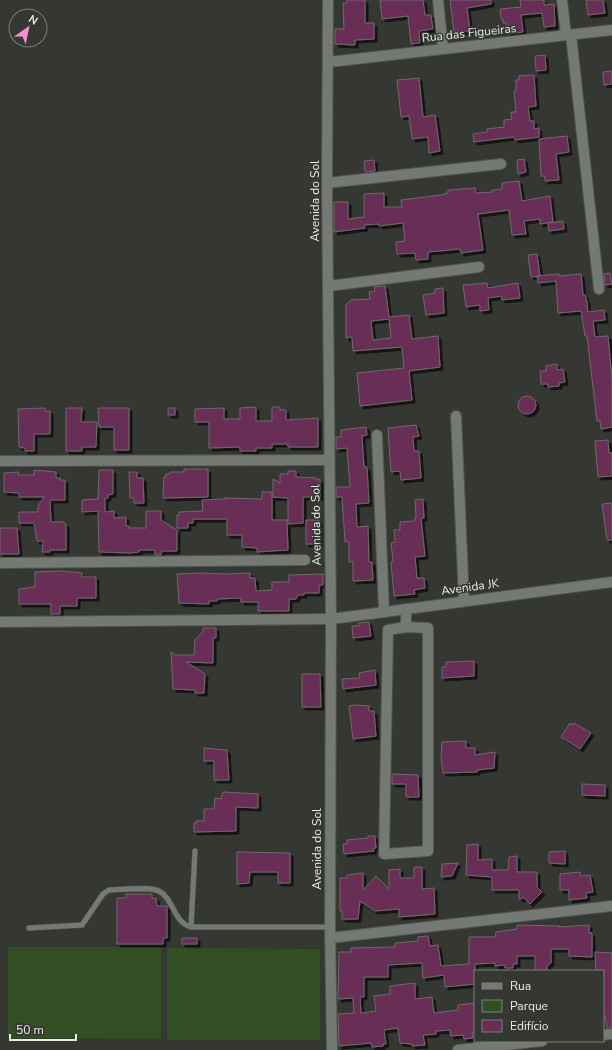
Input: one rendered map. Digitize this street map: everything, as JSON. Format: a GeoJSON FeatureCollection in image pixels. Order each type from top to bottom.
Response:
{"type":"FeatureCollection","features":[{"type":"Feature","properties":{"kind":"street","name":"Avenida do Sol"},"geometry":{"type":"LineString","coordinates":[[328,0],[329,62],[327,183],[331,619],[330,938],[332,1050]]}},
{"type":"Feature","properties":{"kind":"street"},"geometry":{"type":"LineString","coordinates":[[438,0],[443,49]]}},
{"type":"Feature","properties":{"kind":"street"},"geometry":{"type":"LineString","coordinates":[[562,0],[568,35],[599,289]]}},
{"type":"Feature","properties":{"kind":"street","name":"Rua das Figueiras"},"geometry":{"type":"LineString","coordinates":[[329,62],[612,30]]}},
{"type":"Feature","properties":{"kind":"street"},"geometry":{"type":"LineString","coordinates":[[327,183],[501,164]]}},
{"type":"Feature","properties":{"kind":"street"},"geometry":{"type":"LineString","coordinates":[[328,286],[479,267]]}},
{"type":"Feature","properties":{"kind":"street"},"geometry":{"type":"LineString","coordinates":[[456,416],[464,601]]}},
{"type":"Feature","properties":{"kind":"street"},"geometry":{"type":"LineString","coordinates":[[377,435],[384,612]]}},
{"type":"Feature","properties":{"kind":"street"},"geometry":{"type":"LineString","coordinates":[[0,461],[329,460]]}},
{"type":"Feature","properties":{"kind":"street"},"geometry":{"type":"LineString","coordinates":[[0,563],[305,560]]}},
{"type":"Feature","properties":{"kind":"street","name":"Avenida JK"},"geometry":{"type":"LineString","coordinates":[[0,622],[331,619],[612,582]]}},
{"type":"Feature","properties":{"kind":"street"},"geometry":{"type":"LineString","coordinates":[[406,609],[406,627]]}},
{"type":"Feature","properties":{"kind":"street"},"geometry":{"type":"LineString","coordinates":[[406,627],[428,628],[428,851],[384,854],[388,630],[406,627]]}},
{"type":"Feature","properties":{"kind":"street"},"geometry":{"type":"LineString","coordinates":[[330,938],[612,906]]}},
{"type":"Feature","properties":{"kind":"street"},"geometry":{"type":"LineString","coordinates":[[458,1050],[533,1042]]}},
{"type":"Feature","properties":{"kind":"lane"},"geometry":{"type":"LineString","coordinates":[[191,927],[195,851]]}},
{"type":"Feature","properties":{"kind":"lane"},"geometry":{"type":"LineString","coordinates":[[29,928],[82,925],[103,894],[109,890],[154,889],[163,894],[181,922],[191,927],[330,927]]}},
{"type":"Feature","properties":{"kind":"green space"},"geometry":{"type":"Polygon","coordinates":[[[8,947],[161,947],[161,1039],[8,1038],[8,947]]]}},
{"type":"Feature","properties":{"kind":"green space"},"geometry":{"type":"Polygon","coordinates":[[[167,948],[320,949],[320,1040],[167,1040],[167,948]]]}},
{"type":"Feature","properties":{"kind":"building"},"geometry":{"type":"Polygon","coordinates":[[[347,0],[365,0],[365,23],[374,23],[374,39],[355,40],[355,45],[335,44],[335,29],[344,29],[343,3],[347,3],[347,0]]]}},
{"type":"Feature","properties":{"kind":"building"},"geometry":{"type":"Polygon","coordinates":[[[380,0],[423,0],[425,15],[431,15],[433,29],[419,31],[420,43],[411,44],[408,16],[382,19],[380,0]]]}},
{"type":"Feature","properties":{"kind":"building"},"geometry":{"type":"Polygon","coordinates":[[[450,0],[491,0],[491,4],[467,8],[470,31],[454,32],[450,0]]]}},
{"type":"Feature","properties":{"kind":"building"},"geometry":{"type":"Polygon","coordinates":[[[520,0],[544,0],[544,5],[554,4],[555,26],[544,27],[542,13],[521,15],[523,32],[507,34],[506,23],[503,23],[503,19],[501,19],[500,9],[521,7],[520,0]]]}},
{"type":"Feature","properties":{"kind":"building"},"geometry":{"type":"Polygon","coordinates":[[[586,0],[603,0],[605,13],[588,15],[586,0]]]}},
{"type":"Feature","properties":{"kind":"building"},"geometry":{"type":"Polygon","coordinates":[[[545,55],[546,70],[536,71],[535,56],[545,55]]]}},
{"type":"Feature","properties":{"kind":"building"},"geometry":{"type":"Polygon","coordinates":[[[612,71],[612,84],[604,85],[603,72],[612,71]]]}},
{"type":"Feature","properties":{"kind":"building"},"geometry":{"type":"Polygon","coordinates":[[[534,75],[536,106],[528,107],[530,121],[534,121],[534,129],[539,128],[539,137],[515,140],[514,137],[474,142],[473,134],[487,132],[487,129],[504,127],[504,120],[512,119],[511,112],[516,112],[514,91],[516,90],[516,80],[519,80],[519,76],[534,75]]]}},
{"type":"Feature","properties":{"kind":"building"},"geometry":{"type":"Polygon","coordinates":[[[419,78],[423,117],[435,115],[440,151],[429,153],[428,137],[412,139],[409,116],[401,117],[397,80],[419,78]]]}},
{"type":"Feature","properties":{"kind":"building"},"geometry":{"type":"Polygon","coordinates":[[[567,136],[569,152],[556,154],[559,180],[545,181],[545,176],[541,176],[539,139],[567,136]]]}},
{"type":"Feature","properties":{"kind":"building"},"geometry":{"type":"Polygon","coordinates":[[[524,159],[526,172],[518,174],[517,160],[524,159]]]}},
{"type":"Feature","properties":{"kind":"building"},"geometry":{"type":"Polygon","coordinates":[[[374,160],[375,171],[365,172],[364,161],[374,160]]]}},
{"type":"Feature","properties":{"kind":"building"},"geometry":{"type":"Polygon","coordinates":[[[519,181],[522,201],[550,196],[553,222],[540,224],[540,219],[524,221],[526,234],[512,235],[509,210],[478,214],[483,250],[461,253],[460,249],[428,252],[428,259],[416,260],[415,253],[397,254],[396,242],[405,241],[403,223],[379,226],[379,224],[364,225],[365,228],[334,232],[334,202],[348,202],[348,219],[364,217],[364,194],[384,193],[384,207],[402,207],[401,200],[441,195],[448,193],[448,190],[475,188],[476,193],[492,192],[492,190],[502,189],[502,183],[519,181]]]}},
{"type":"Feature","properties":{"kind":"building"},"geometry":{"type":"Polygon","coordinates":[[[563,221],[564,229],[549,231],[548,223],[563,221]]]}},
{"type":"Feature","properties":{"kind":"building"},"geometry":{"type":"Polygon","coordinates":[[[537,254],[540,276],[531,277],[528,255],[537,254]]]}},
{"type":"Feature","properties":{"kind":"building"},"geometry":{"type":"Polygon","coordinates":[[[610,273],[612,284],[605,285],[604,274],[610,273]]]}},
{"type":"Feature","properties":{"kind":"building"},"geometry":{"type":"Polygon","coordinates":[[[559,274],[559,276],[581,274],[583,295],[585,295],[588,312],[604,310],[605,320],[593,321],[595,337],[608,336],[612,379],[612,427],[601,429],[600,421],[597,421],[587,336],[585,336],[581,311],[558,313],[556,281],[538,283],[537,276],[559,274]]]}},
{"type":"Feature","properties":{"kind":"building"},"geometry":{"type":"Polygon","coordinates":[[[487,283],[488,288],[518,283],[520,298],[502,300],[501,296],[488,298],[489,310],[480,311],[480,305],[466,307],[463,285],[487,283]]]}},
{"type":"Feature","properties":{"kind":"building"},"geometry":{"type":"Polygon","coordinates":[[[385,286],[389,317],[409,315],[412,339],[438,336],[440,367],[409,371],[412,400],[360,406],[357,373],[404,368],[402,347],[353,351],[352,337],[346,338],[346,305],[351,300],[370,299],[369,292],[375,291],[374,287],[385,286]],[[389,319],[371,321],[373,340],[391,338],[389,319]]]}},
{"type":"Feature","properties":{"kind":"building"},"geometry":{"type":"Polygon","coordinates":[[[443,288],[444,313],[426,315],[423,295],[435,293],[435,289],[443,288]]]}},
{"type":"Feature","properties":{"kind":"building"},"geometry":{"type":"Polygon","coordinates":[[[557,364],[557,370],[563,369],[565,382],[559,383],[559,386],[548,387],[548,384],[541,384],[540,371],[546,371],[546,366],[557,364]]]}},
{"type":"Feature","properties":{"kind":"building"},"geometry":{"type":"Polygon","coordinates":[[[527,396],[533,399],[536,405],[533,411],[527,414],[521,411],[518,405],[521,399],[527,396]]]}},
{"type":"Feature","properties":{"kind":"building"},"geometry":{"type":"Polygon","coordinates":[[[256,407],[256,421],[272,421],[272,407],[280,407],[280,410],[286,410],[286,420],[318,418],[318,447],[288,447],[288,444],[272,444],[272,448],[256,448],[256,451],[240,451],[240,447],[209,448],[209,422],[195,422],[195,409],[224,408],[224,419],[240,419],[240,408],[256,407]]]}},
{"type":"Feature","properties":{"kind":"building"},"geometry":{"type":"Polygon","coordinates":[[[45,408],[45,411],[50,411],[50,434],[34,434],[34,451],[25,451],[25,448],[19,447],[18,409],[45,408]]]}},
{"type":"Feature","properties":{"kind":"building"},"geometry":{"type":"Polygon","coordinates":[[[66,408],[82,408],[81,422],[97,422],[96,447],[82,447],[82,451],[66,451],[66,408]]]}},
{"type":"Feature","properties":{"kind":"building"},"geometry":{"type":"Polygon","coordinates":[[[98,408],[129,408],[129,450],[114,450],[114,427],[99,427],[98,408]]]}},
{"type":"Feature","properties":{"kind":"building"},"geometry":{"type":"Polygon","coordinates":[[[168,408],[175,408],[175,415],[168,415],[168,408]]]}},
{"type":"Feature","properties":{"kind":"building"},"geometry":{"type":"Polygon","coordinates":[[[416,425],[419,436],[413,437],[414,451],[419,451],[421,478],[401,480],[400,471],[391,472],[388,428],[416,425]]]}},
{"type":"Feature","properties":{"kind":"building"},"geometry":{"type":"Polygon","coordinates":[[[366,427],[367,435],[362,436],[364,467],[367,467],[369,503],[356,504],[357,527],[368,526],[369,562],[372,562],[373,580],[353,581],[353,562],[349,562],[349,542],[345,542],[342,497],[336,497],[336,487],[350,487],[347,448],[336,449],[336,437],[341,437],[341,430],[366,427]]]}},
{"type":"Feature","properties":{"kind":"building"},"geometry":{"type":"Polygon","coordinates":[[[608,440],[609,453],[612,453],[612,476],[598,477],[595,441],[608,440]]]}},
{"type":"Feature","properties":{"kind":"building"},"geometry":{"type":"Polygon","coordinates":[[[184,469],[208,469],[208,497],[163,498],[164,477],[166,477],[166,474],[170,474],[170,472],[184,472],[184,469]]]}},
{"type":"Feature","properties":{"kind":"building"},"geometry":{"type":"Polygon","coordinates":[[[34,470],[56,472],[56,478],[65,480],[65,500],[50,500],[51,522],[64,522],[64,524],[66,524],[66,550],[50,550],[50,552],[42,552],[43,541],[37,541],[34,523],[19,523],[19,512],[38,512],[38,506],[44,497],[19,497],[19,493],[4,492],[4,473],[19,472],[18,475],[34,475],[34,470]]]}},
{"type":"Feature","properties":{"kind":"building"},"geometry":{"type":"Polygon","coordinates":[[[99,470],[113,470],[113,494],[108,495],[108,498],[105,498],[105,512],[114,511],[114,518],[126,517],[126,526],[129,526],[129,528],[146,528],[146,511],[161,511],[161,520],[177,530],[177,551],[162,551],[161,555],[155,555],[155,550],[139,550],[139,552],[130,553],[99,552],[98,511],[82,512],[82,500],[98,499],[99,470]]]}},
{"type":"Feature","properties":{"kind":"building"},"geometry":{"type":"Polygon","coordinates":[[[288,471],[296,471],[296,477],[316,478],[316,480],[320,479],[320,497],[303,497],[303,523],[288,524],[288,498],[273,497],[273,479],[280,483],[280,474],[288,474],[288,471]]]}},
{"type":"Feature","properties":{"kind":"building"},"geometry":{"type":"Polygon","coordinates":[[[129,472],[137,472],[137,478],[143,478],[144,503],[134,503],[134,498],[130,498],[129,472]]]}},
{"type":"Feature","properties":{"kind":"building"},"geometry":{"type":"Polygon","coordinates":[[[262,492],[272,492],[272,520],[287,520],[288,550],[257,552],[257,548],[242,547],[242,535],[227,535],[227,519],[193,519],[193,523],[188,523],[188,528],[177,528],[177,515],[179,515],[179,512],[203,511],[202,500],[225,499],[224,498],[262,499],[262,492]]]}},
{"type":"Feature","properties":{"kind":"building"},"geometry":{"type":"Polygon","coordinates":[[[423,499],[424,518],[421,518],[425,556],[415,557],[417,578],[424,578],[425,588],[414,590],[415,594],[394,596],[391,543],[395,542],[394,530],[400,530],[400,522],[414,521],[416,516],[415,500],[423,499]]]}},
{"type":"Feature","properties":{"kind":"building"},"geometry":{"type":"Polygon","coordinates":[[[612,503],[612,540],[607,540],[602,504],[612,503]]]}},
{"type":"Feature","properties":{"kind":"building"},"geometry":{"type":"Polygon","coordinates":[[[306,520],[319,520],[319,544],[306,544],[306,520]]]}},
{"type":"Feature","properties":{"kind":"building"},"geometry":{"type":"Polygon","coordinates":[[[0,528],[17,528],[19,554],[0,554],[0,528]]]}},
{"type":"Feature","properties":{"kind":"building"},"geometry":{"type":"Polygon","coordinates":[[[62,571],[82,573],[82,577],[96,577],[96,598],[77,598],[77,606],[60,606],[60,614],[51,614],[51,604],[19,604],[19,589],[35,587],[35,572],[62,571]]]}},
{"type":"Feature","properties":{"kind":"building"},"geometry":{"type":"Polygon","coordinates":[[[250,573],[250,578],[255,578],[256,591],[272,590],[272,582],[289,582],[289,575],[323,574],[323,585],[319,585],[319,593],[304,593],[304,595],[298,595],[296,599],[289,599],[289,611],[258,611],[258,602],[241,602],[241,598],[217,599],[217,601],[209,601],[209,604],[179,603],[177,574],[250,573]]]}},
{"type":"Feature","properties":{"kind":"building"},"geometry":{"type":"Polygon","coordinates":[[[369,622],[371,636],[353,638],[352,626],[359,626],[359,623],[369,622]]]}},
{"type":"Feature","properties":{"kind":"building"},"geometry":{"type":"Polygon","coordinates":[[[203,628],[216,628],[216,638],[213,638],[213,663],[186,662],[205,674],[204,693],[195,693],[195,690],[173,689],[171,652],[175,655],[194,655],[195,640],[203,631],[203,628]]]}},
{"type":"Feature","properties":{"kind":"building"},"geometry":{"type":"Polygon","coordinates":[[[474,661],[474,676],[442,678],[442,667],[446,667],[446,662],[474,661]]]}},
{"type":"Feature","properties":{"kind":"building"},"geometry":{"type":"Polygon","coordinates":[[[375,670],[376,685],[343,689],[342,679],[360,678],[359,673],[375,670]]]}},
{"type":"Feature","properties":{"kind":"building"},"geometry":{"type":"Polygon","coordinates":[[[302,674],[320,674],[321,707],[302,707],[302,674]]]}},
{"type":"Feature","properties":{"kind":"building"},"geometry":{"type":"Polygon","coordinates":[[[349,706],[369,706],[369,711],[374,711],[376,736],[353,739],[349,706]]]}},
{"type":"Feature","properties":{"kind":"building"},"geometry":{"type":"Polygon","coordinates":[[[570,723],[573,725],[574,723],[591,733],[580,749],[561,737],[570,723]]]}},
{"type":"Feature","properties":{"kind":"building"},"geometry":{"type":"Polygon","coordinates":[[[466,741],[466,748],[475,748],[475,755],[495,752],[494,768],[477,770],[477,772],[443,773],[441,758],[442,742],[466,741]]]}},
{"type":"Feature","properties":{"kind":"building"},"geometry":{"type":"Polygon","coordinates":[[[204,748],[227,750],[229,780],[214,780],[214,761],[204,761],[204,748]]]}},
{"type":"Feature","properties":{"kind":"building"},"geometry":{"type":"Polygon","coordinates":[[[392,774],[418,775],[419,797],[406,797],[406,784],[392,784],[392,774]]]}},
{"type":"Feature","properties":{"kind":"building"},"geometry":{"type":"Polygon","coordinates":[[[582,784],[605,785],[605,796],[582,795],[582,784]]]}},
{"type":"Feature","properties":{"kind":"building"},"geometry":{"type":"Polygon","coordinates":[[[223,792],[258,794],[258,808],[236,807],[236,831],[194,832],[194,823],[196,823],[196,821],[204,821],[204,809],[214,809],[215,798],[221,799],[223,792]]]}},
{"type":"Feature","properties":{"kind":"building"},"geometry":{"type":"Polygon","coordinates":[[[368,836],[375,836],[376,848],[373,848],[374,851],[344,854],[343,844],[347,844],[347,840],[368,838],[368,836]]]}},
{"type":"Feature","properties":{"kind":"building"},"geometry":{"type":"Polygon","coordinates":[[[478,844],[478,860],[492,859],[492,870],[508,870],[509,857],[517,856],[517,872],[537,872],[537,887],[542,892],[530,904],[524,898],[519,899],[519,890],[492,890],[492,877],[466,875],[467,845],[478,844]]]}},
{"type":"Feature","properties":{"kind":"building"},"geometry":{"type":"Polygon","coordinates":[[[565,851],[565,864],[549,863],[549,852],[565,851]]]}},
{"type":"Feature","properties":{"kind":"building"},"geometry":{"type":"Polygon","coordinates":[[[237,852],[290,853],[290,883],[278,883],[278,872],[250,872],[249,883],[237,884],[237,852]]]}},
{"type":"Feature","properties":{"kind":"building"},"geometry":{"type":"Polygon","coordinates":[[[458,863],[452,876],[441,877],[442,864],[458,863]]]}},
{"type":"Feature","properties":{"kind":"building"},"geometry":{"type":"Polygon","coordinates":[[[414,867],[422,867],[422,889],[434,888],[435,914],[399,917],[399,909],[375,911],[360,901],[358,919],[342,919],[342,911],[340,911],[340,878],[347,878],[347,875],[363,873],[363,890],[376,876],[389,889],[389,870],[400,869],[400,878],[414,878],[414,867]]]}},
{"type":"Feature","properties":{"kind":"building"},"geometry":{"type":"Polygon","coordinates":[[[580,872],[581,876],[590,875],[593,892],[586,893],[587,898],[569,900],[569,890],[560,890],[560,874],[580,872]]]}},
{"type":"Feature","properties":{"kind":"building"},"geometry":{"type":"Polygon","coordinates":[[[126,894],[152,894],[152,898],[156,898],[157,906],[167,906],[167,938],[163,938],[163,944],[117,944],[117,898],[126,898],[126,894]]]}},
{"type":"Feature","properties":{"kind":"building"},"geometry":{"type":"Polygon","coordinates":[[[517,925],[560,926],[559,927],[589,925],[589,933],[592,933],[592,957],[569,956],[569,949],[551,949],[551,963],[547,966],[546,970],[535,970],[535,956],[517,956],[517,964],[513,964],[513,968],[505,968],[505,965],[495,966],[495,963],[475,964],[474,984],[445,987],[444,975],[423,978],[422,963],[388,965],[388,977],[364,977],[364,997],[360,997],[361,1013],[376,1011],[374,996],[390,994],[390,986],[415,983],[415,999],[432,997],[434,1013],[458,1010],[458,1005],[474,1003],[473,1038],[464,1039],[463,1035],[451,1036],[450,1030],[436,1031],[436,1034],[423,1035],[425,1045],[412,1046],[412,1044],[400,1043],[398,1028],[384,1030],[386,1044],[383,1044],[383,1046],[372,1047],[371,1043],[339,1046],[338,1014],[354,1013],[353,998],[338,999],[339,952],[351,952],[351,948],[395,947],[395,943],[418,941],[418,937],[428,936],[430,946],[438,945],[441,966],[469,964],[469,937],[495,937],[496,932],[517,929],[517,925]]]}},
{"type":"Feature","properties":{"kind":"building"},"geometry":{"type":"Polygon","coordinates":[[[182,938],[197,938],[197,944],[182,944],[182,938]]]}},
{"type":"Feature","properties":{"kind":"building"},"geometry":{"type":"Polygon","coordinates":[[[595,952],[612,953],[612,1028],[607,1028],[604,1016],[604,970],[596,970],[595,952]]]}}]}
